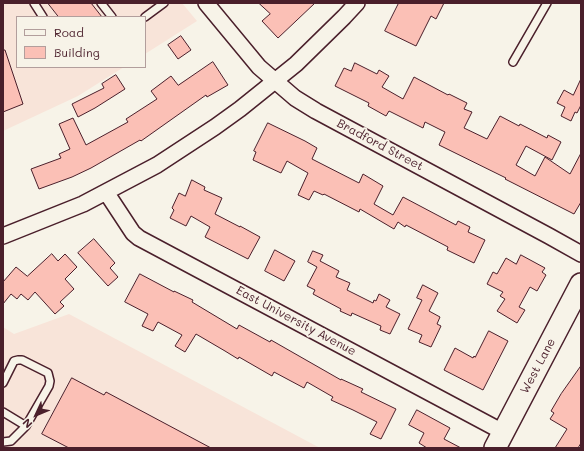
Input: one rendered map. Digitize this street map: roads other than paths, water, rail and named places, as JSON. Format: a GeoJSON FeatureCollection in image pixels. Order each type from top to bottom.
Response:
{"type":"FeatureCollection","features":[{"type":"Feature","properties":{"kind":"main road","name":"West Lane"},"geometry":{"type":"LineString","coordinates":[[499,440],[581,284]]}},
{"type":"Feature","properties":{"kind":"street","name":"Bradford Street"},"geometry":{"type":"LineString","coordinates":[[206,3],[259,67],[295,98],[316,111],[581,254]]}},
{"type":"Feature","properties":{"kind":"street"},"geometry":{"type":"LineString","coordinates":[[3,236],[83,204],[157,165],[215,127],[296,64],[357,3]]}},
{"type":"Feature","properties":{"kind":"street","name":"East University Avenue"},"geometry":{"type":"LineString","coordinates":[[106,192],[123,220],[139,238],[499,440]]}},
{"type":"Feature","properties":{"kind":"lane"},"geometry":{"type":"LineString","coordinates":[[34,3],[43,16]]}},
{"type":"Feature","properties":{"kind":"lane"},"geometry":{"type":"LineString","coordinates":[[101,3],[111,16]]}},
{"type":"Feature","properties":{"kind":"lane"},"geometry":{"type":"LineString","coordinates":[[146,17],[164,3]]}},
{"type":"Feature","properties":{"kind":"lane"},"geometry":{"type":"LineString","coordinates":[[513,62],[547,3]]}},
{"type":"Feature","properties":{"kind":"lane"},"geometry":{"type":"LineString","coordinates":[[3,383],[14,361],[18,360],[22,360],[48,373],[50,381],[49,386],[26,426],[11,441],[3,442]]}},
{"type":"Feature","properties":{"kind":"lane"},"geometry":{"type":"LineString","coordinates":[[3,412],[26,426]]}}]}
